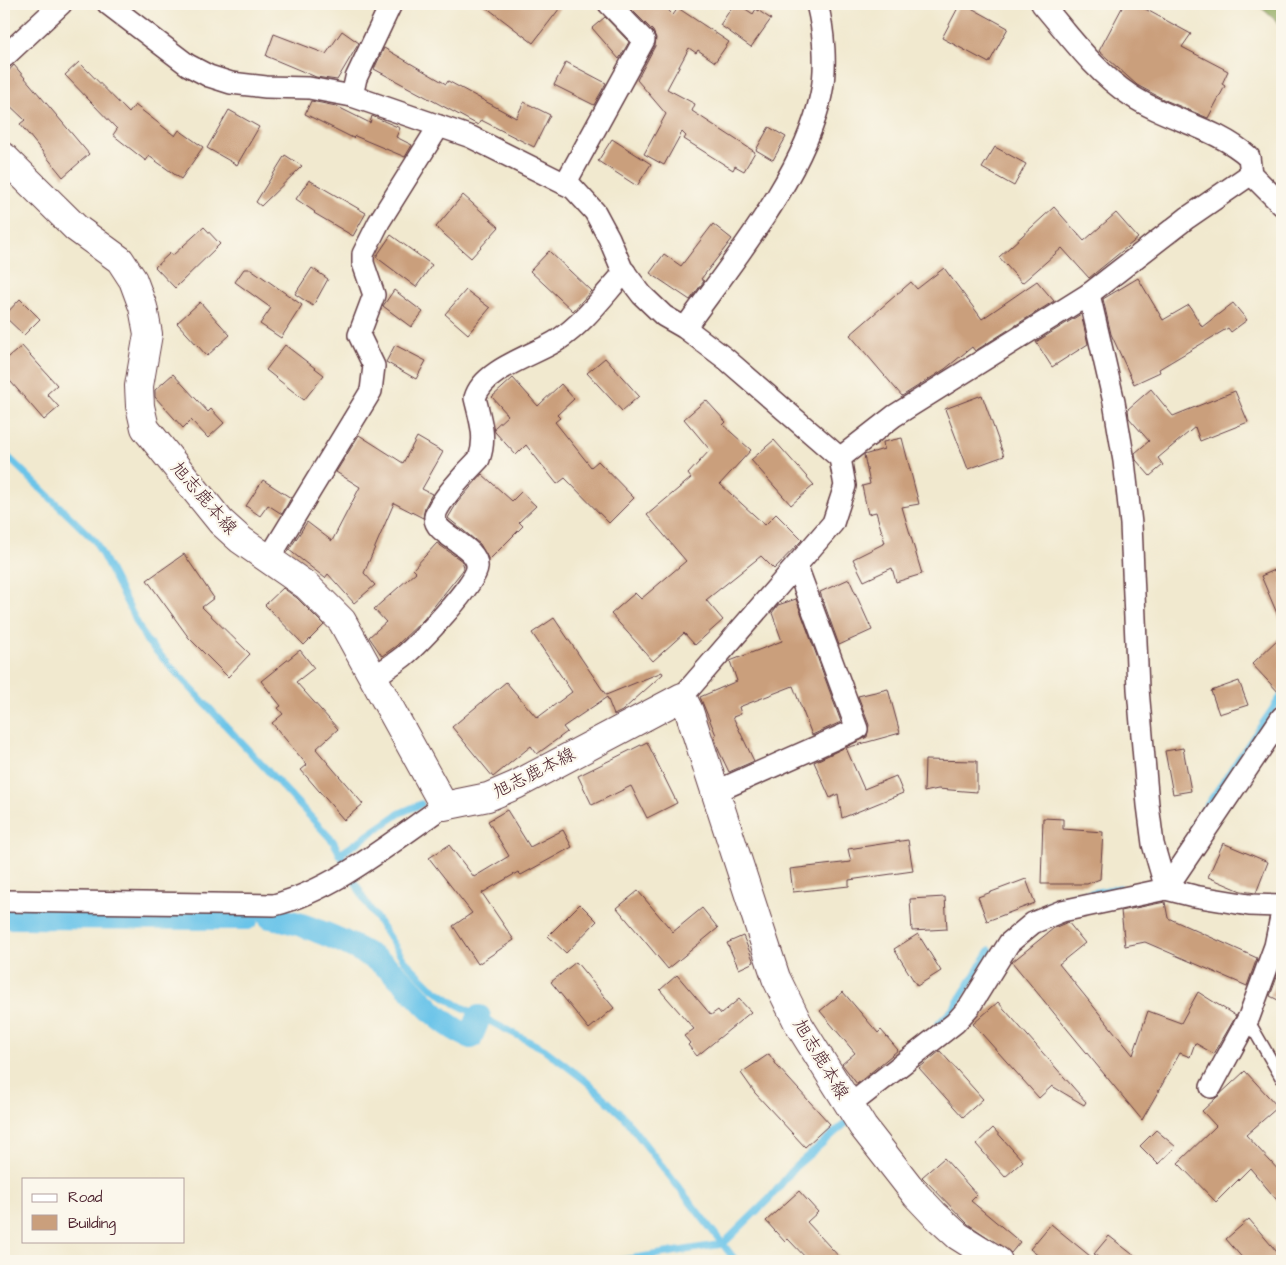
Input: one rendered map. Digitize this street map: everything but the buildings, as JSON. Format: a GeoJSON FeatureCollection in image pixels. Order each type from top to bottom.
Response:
{"type":"FeatureCollection","features":[{"type":"Feature","properties":{"kind":"main road","name":"旭志鹿本線"},"geometry":{"type":"LineString","coordinates":[[4,157],[76,228],[120,260],[133,280],[143,308],[148,334],[139,386],[140,406],[145,428],[221,522],[241,540],[307,586],[342,621],[444,806],[488,797],[516,785],[682,697],[689,711],[776,978],[799,1025],[881,1150],[934,1214],[958,1236],[998,1261]]}},
{"type":"Feature","properties":{"kind":"street"},"geometry":{"type":"LineString","coordinates":[[4,57],[61,4]]}},
{"type":"Feature","properties":{"kind":"street"},"geometry":{"type":"LineString","coordinates":[[108,4],[188,65],[209,76],[231,83],[266,87],[309,88],[352,96],[471,137],[573,188],[595,212],[625,272],[648,300],[664,316],[685,328],[776,401],[840,458],[846,486],[833,523],[797,567],[682,697]]}},
{"type":"Feature","properties":{"kind":"street"},"geometry":{"type":"LineString","coordinates":[[352,96],[356,78],[392,4]]}},
{"type":"Feature","properties":{"kind":"street"},"geometry":{"type":"LineString","coordinates":[[565,184],[644,40],[609,4]]}},
{"type":"Feature","properties":{"kind":"street"},"geometry":{"type":"LineString","coordinates":[[685,328],[788,179],[807,139],[821,94],[824,51],[817,4]]}},
{"type":"Feature","properties":{"kind":"street"},"geometry":{"type":"LineString","coordinates":[[1042,4],[1070,39],[1128,95],[1165,115],[1237,146],[1249,157],[1251,174],[1282,206]]}},
{"type":"Feature","properties":{"kind":"street"},"geometry":{"type":"LineString","coordinates":[[268,560],[371,392],[374,366],[360,335],[374,295],[363,263],[363,254],[380,222],[439,126]]}},
{"type":"Feature","properties":{"kind":"street"},"geometry":{"type":"LineString","coordinates":[[840,458],[894,416],[1089,294],[1186,218],[1251,174]]}},
{"type":"Feature","properties":{"kind":"street"},"geometry":{"type":"LineString","coordinates":[[372,678],[404,656],[434,626],[472,579],[477,569],[476,561],[468,550],[437,524],[435,517],[440,506],[479,459],[483,435],[475,398],[477,392],[502,367],[556,341],[577,326],[625,272]]}},
{"type":"Feature","properties":{"kind":"street"},"geometry":{"type":"LineString","coordinates":[[1089,294],[1114,402],[1124,461],[1131,524],[1138,689],[1148,805],[1153,844],[1166,889]]}},
{"type":"Feature","properties":{"kind":"street"},"geometry":{"type":"LineString","coordinates":[[715,792],[857,729],[797,567]]}},
{"type":"Feature","properties":{"kind":"street"},"geometry":{"type":"LineString","coordinates":[[1166,889],[1282,717]]}},
{"type":"Feature","properties":{"kind":"street"},"geometry":{"type":"LineString","coordinates":[[4,901],[274,905],[294,900],[337,877],[361,863],[444,806]]}},
{"type":"Feature","properties":{"kind":"street"},"geometry":{"type":"LineString","coordinates":[[850,1105],[955,1023],[970,1006],[1009,943],[1033,923],[1062,911],[1166,889],[1194,896],[1249,905],[1282,906]]}},
{"type":"Feature","properties":{"kind":"street"},"geometry":{"type":"LineString","coordinates":[[1211,1087],[1248,1020],[1275,946],[1282,912]]}},
{"type":"Feature","properties":{"kind":"lane"},"geometry":{"type":"LineString","coordinates":[[1248,1020],[1282,1079]]}},
{"type":"Feature","properties":{"kind":"green space"},"geometry":{"type":"Polygon","coordinates":[[[1257,4],[1282,4],[1282,26],[1257,4]]]}},
{"type":"Feature","properties":{"kind":"waterway"},"geometry":{"type":"LineString","coordinates":[[4,453],[95,541],[146,640],[333,841],[365,901],[404,960],[431,987],[456,1004],[544,1049],[586,1081],[623,1116],[736,1261]]}},
{"type":"Feature","properties":{"kind":"waterway"},"geometry":{"type":"LineString","coordinates":[[1193,826],[1282,695]]}},
{"type":"Feature","properties":{"kind":"waterway"},"geometry":{"type":"LineString","coordinates":[[339,855],[400,813],[421,804]]}},
{"type":"Feature","properties":{"kind":"waterway"},"geometry":{"type":"LineString","coordinates":[[1048,904],[1074,896],[1120,888]]}},
{"type":"Feature","properties":{"kind":"waterway"},"geometry":{"type":"LineString","coordinates":[[4,917],[247,918]]}},
{"type":"Feature","properties":{"kind":"waterway"},"geometry":{"type":"LineString","coordinates":[[270,917],[312,929],[342,941],[369,955],[392,971],[444,1022],[471,1037],[479,1017]]}},
{"type":"Feature","properties":{"kind":"waterway"},"geometry":{"type":"LineString","coordinates":[[938,1024],[953,1009],[990,950]]}},
{"type":"Feature","properties":{"kind":"waterway"},"geometry":{"type":"LineString","coordinates":[[616,1261],[723,1244],[770,1198],[795,1167],[847,1122]]}}]}
